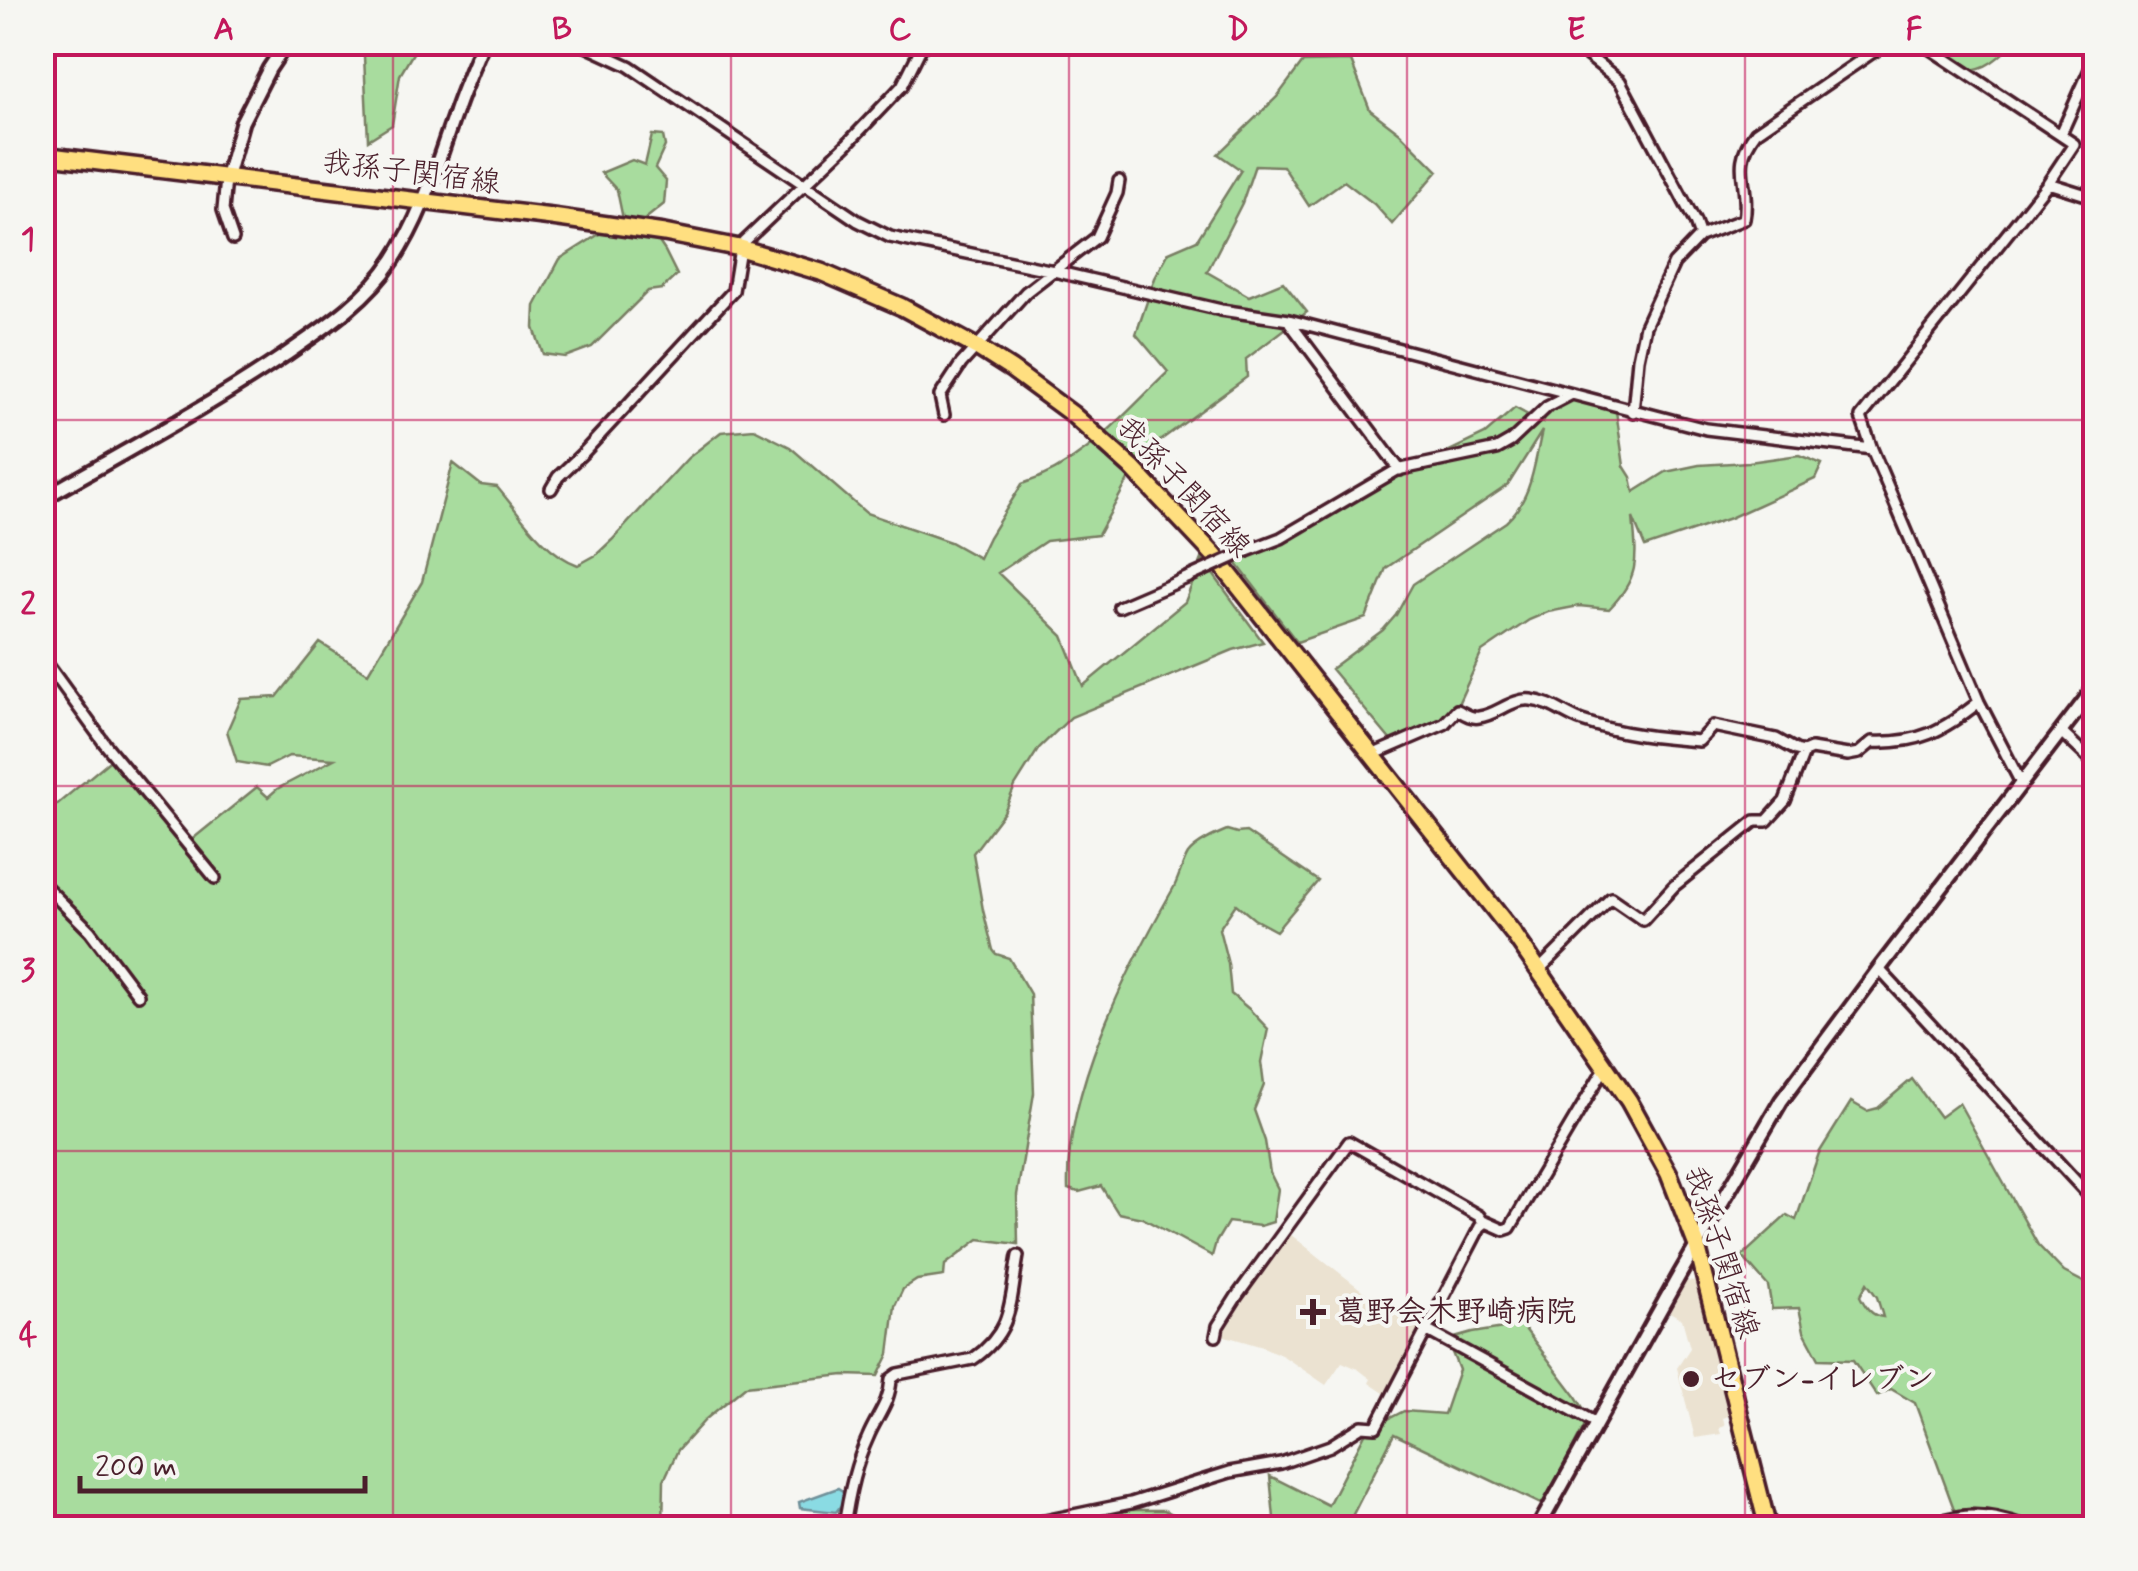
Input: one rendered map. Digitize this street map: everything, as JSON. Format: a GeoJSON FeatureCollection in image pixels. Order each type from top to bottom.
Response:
{"type":"FeatureCollection","features":[{"type":"Feature","properties":{"kind":"main road","name":"我孫子関宿線"},"geometry":{"type":"LineString","coordinates":[[42,155],[597,224],[740,248],[821,272],[944,328],[1011,369],[1099,436],[1214,555],[1539,970],[1607,1068],[1659,1154],[1684,1210],[1768,1528]]}},
{"type":"Feature","properties":{"kind":"street"},"geometry":{"type":"LineString","coordinates":[[232,238],[223,210],[226,178],[242,122],[287,42]]}},
{"type":"Feature","properties":{"kind":"street"},"geometry":{"type":"LineString","coordinates":[[42,499],[231,391],[351,307],[393,261],[424,203],[483,42]]}},
{"type":"Feature","properties":{"kind":"street"},"geometry":{"type":"LineString","coordinates":[[577,42],[629,66],[890,238],[1222,310],[1288,320],[1706,430],[1872,449]]}},
{"type":"Feature","properties":{"kind":"street"},"geometry":{"type":"LineString","coordinates":[[551,488],[733,292],[740,248],[902,86],[924,42]]}},
{"type":"Feature","properties":{"kind":"street"},"geometry":{"type":"LineString","coordinates":[[1580,42],[1586,55],[1620,81],[1700,236]]}},
{"type":"Feature","properties":{"kind":"street"},"geometry":{"type":"LineString","coordinates":[[1858,42],[1870,54]]}},
{"type":"Feature","properties":{"kind":"street"},"geometry":{"type":"LineString","coordinates":[[1633,412],[1645,326],[1674,263],[1700,236],[1744,219],[1747,206],[1740,167],[1745,146],[1756,132],[1890,42]]}},
{"type":"Feature","properties":{"kind":"street"},"geometry":{"type":"LineString","coordinates":[[1920,42],[2074,144],[2048,183],[1861,417],[1979,702],[2021,784]]}},
{"type":"Feature","properties":{"kind":"street"},"geometry":{"type":"LineString","coordinates":[[2061,134],[2096,56]]}},
{"type":"Feature","properties":{"kind":"street"},"geometry":{"type":"LineString","coordinates":[[944,415],[940,396],[961,364],[1026,292],[1097,237],[1118,181]]}},
{"type":"Feature","properties":{"kind":"street"},"geometry":{"type":"LineString","coordinates":[[2048,183],[2096,198]]}},
{"type":"Feature","properties":{"kind":"street"},"geometry":{"type":"LineString","coordinates":[[1288,320],[1400,470]]}},
{"type":"Feature","properties":{"kind":"street"},"geometry":{"type":"LineString","coordinates":[[1119,607],[1282,538],[1400,470],[1510,442],[1547,407],[1570,395]]}},
{"type":"Feature","properties":{"kind":"street"},"geometry":{"type":"LineString","coordinates":[[42,658],[105,744],[215,878]]}},
{"type":"Feature","properties":{"kind":"street"},"geometry":{"type":"LineString","coordinates":[[1538,1528],[1781,1101],[2096,686]]}},
{"type":"Feature","properties":{"kind":"street"},"geometry":{"type":"LineString","coordinates":[[1372,755],[1444,724],[1457,710],[1480,717],[1528,699],[1579,720],[1655,738],[1699,741],[1713,726],[1776,739],[1804,752],[1811,749],[1848,755],[1858,753],[1872,742],[1898,744],[1918,738],[1948,725],[1979,702]]}},
{"type":"Feature","properties":{"kind":"street"},"geometry":{"type":"LineString","coordinates":[[2061,732],[2096,765]]}},
{"type":"Feature","properties":{"kind":"street"},"geometry":{"type":"LineString","coordinates":[[1539,970],[1611,898],[1643,920],[1674,886],[1754,821],[1767,821],[1784,801],[1804,752]]}},
{"type":"Feature","properties":{"kind":"street"},"geometry":{"type":"LineString","coordinates":[[42,883],[90,930],[138,995]]}},
{"type":"Feature","properties":{"kind":"street"},"geometry":{"type":"LineString","coordinates":[[1879,969],[2096,1203]]}},
{"type":"Feature","properties":{"kind":"street"},"geometry":{"type":"LineString","coordinates":[[1216,1336],[1237,1296],[1349,1142],[1479,1216],[1484,1223],[1504,1230],[1510,1228],[1607,1068]]}},
{"type":"Feature","properties":{"kind":"street"},"geometry":{"type":"LineString","coordinates":[[2082,1186],[2096,1170]]}},
{"type":"Feature","properties":{"kind":"street"},"geometry":{"type":"LineString","coordinates":[[1011,1528],[1131,1504],[1230,1472],[1280,1463],[1330,1446],[1362,1426],[1376,1426],[1484,1223]]}},
{"type":"Feature","properties":{"kind":"street"},"geometry":{"type":"LineString","coordinates":[[844,1528],[858,1465],[890,1393],[891,1380],[898,1374],[974,1359],[984,1352],[1006,1324],[1018,1256]]}},
{"type":"Feature","properties":{"kind":"street"},"geometry":{"type":"LineString","coordinates":[[1426,1330],[1596,1423]]}},
{"type":"Feature","properties":{"kind":"street"},"geometry":{"type":"LineString","coordinates":[[1917,1528],[1959,1516],[1982,1516],[2025,1528]]}},
{"type":"Feature","properties":{"kind":"shaded area","name":"葛野会木野崎病院"},"geometry":{"type":"Polygon","coordinates":[[[1286,1231],[1363,1291],[1422,1329],[1387,1395],[1369,1383],[1371,1379],[1358,1369],[1342,1362],[1326,1385],[1283,1356],[1222,1335],[1228,1317],[1286,1231]]]}},
{"type":"Feature","properties":{"kind":"shaded area"},"geometry":{"type":"Polygon","coordinates":[[[1684,1281],[1697,1282],[1731,1415],[1723,1418],[1721,1434],[1695,1438],[1677,1368],[1690,1348],[1682,1319],[1666,1310],[1684,1281]]]}},
{"type":"Feature","properties":{"kind":"green space"},"geometry":{"type":"Polygon","coordinates":[[[370,43],[419,43],[400,75],[392,125],[368,140],[364,56],[370,43]]]}},
{"type":"Feature","properties":{"kind":"green space"},"geometry":{"type":"Polygon","coordinates":[[[1955,43],[2013,43],[1985,66],[1949,70],[1955,43]]]}},
{"type":"Feature","properties":{"kind":"green space"},"geometry":{"type":"Polygon","coordinates":[[[1351,61],[1370,110],[1438,171],[1392,224],[1344,181],[1309,206],[1283,166],[1255,165],[1242,203],[1207,272],[1249,296],[1283,282],[1307,312],[1246,359],[1247,377],[1143,453],[1098,535],[1046,541],[998,573],[1063,636],[1083,686],[1185,602],[1202,559],[1263,642],[1233,650],[1071,717],[1039,748],[1004,812],[973,853],[993,950],[1009,958],[1030,994],[1034,1093],[1017,1195],[1018,1244],[979,1239],[945,1265],[944,1276],[917,1280],[903,1289],[895,1306],[889,1354],[878,1376],[844,1375],[746,1386],[706,1419],[678,1450],[664,1480],[663,1528],[43,1528],[43,816],[114,757],[184,846],[257,787],[268,797],[334,759],[289,756],[267,767],[237,762],[227,731],[241,699],[277,697],[320,643],[368,673],[422,582],[453,463],[481,485],[497,487],[543,542],[578,565],[596,555],[688,458],[721,432],[754,429],[790,447],[866,513],[950,542],[979,558],[1022,484],[1083,452],[1168,372],[1136,334],[1155,278],[1169,252],[1197,240],[1241,170],[1218,154],[1277,97],[1303,62],[1351,61]]]}},
{"type":"Feature","properties":{"kind":"green space"},"geometry":{"type":"Polygon","coordinates":[[[652,135],[663,136],[665,146],[655,168],[666,181],[664,204],[644,220],[677,275],[662,289],[648,291],[592,347],[565,357],[543,354],[534,328],[535,306],[560,259],[623,219],[617,190],[601,173],[632,160],[645,165],[652,135]]]}},
{"type":"Feature","properties":{"kind":"green space"},"geometry":{"type":"Polygon","coordinates":[[[1570,399],[1616,411],[1624,466],[1634,492],[1666,472],[1699,465],[1799,455],[1822,464],[1815,479],[1730,518],[1645,547],[1633,518],[1634,567],[1626,587],[1609,609],[1579,606],[1529,620],[1482,652],[1448,718],[1392,742],[1331,669],[1383,630],[1413,584],[1515,513],[1531,480],[1542,431],[1508,485],[1386,568],[1366,618],[1297,642],[1234,560],[1485,434],[1515,408],[1543,423],[1547,411],[1570,399]]]}},
{"type":"Feature","properties":{"kind":"green space"},"geometry":{"type":"Polygon","coordinates":[[[1227,830],[1246,832],[1318,881],[1276,931],[1236,904],[1219,929],[1231,994],[1268,1029],[1261,1062],[1264,1085],[1254,1110],[1265,1141],[1270,1173],[1278,1189],[1273,1222],[1260,1226],[1228,1222],[1212,1256],[1142,1218],[1118,1213],[1101,1186],[1079,1192],[1068,1189],[1076,1113],[1087,1073],[1118,995],[1188,854],[1227,830]]]}},
{"type":"Feature","properties":{"kind":"green space"},"geometry":{"type":"Polygon","coordinates":[[[1912,1079],[1940,1117],[1959,1103],[2038,1245],[2064,1272],[2095,1288],[2095,1528],[1961,1528],[1915,1403],[1891,1389],[1877,1396],[1853,1360],[1819,1359],[1804,1331],[1799,1308],[1772,1309],[1768,1286],[1742,1256],[1787,1215],[1796,1220],[1819,1153],[1851,1102],[1867,1111],[1878,1108],[1912,1079]],[[1867,1283],[1860,1296],[1872,1313],[1883,1317],[1877,1297],[1867,1283]]]}},
{"type":"Feature","properties":{"kind":"green space"},"geometry":{"type":"Polygon","coordinates":[[[1522,1325],[1589,1417],[1543,1505],[1394,1434],[1346,1528],[1275,1528],[1270,1476],[1328,1505],[1367,1430],[1404,1411],[1444,1414],[1459,1370],[1447,1340],[1522,1325]]]}},
{"type":"Feature","properties":{"kind":"green space"},"geometry":{"type":"Polygon","coordinates":[[[1129,1510],[1164,1510],[1203,1528],[1105,1528],[1102,1516],[1129,1510]]]}},
{"type":"Feature","properties":{"kind":"water"},"geometry":{"type":"Polygon","coordinates":[[[838,1488],[844,1492],[836,1512],[800,1508],[799,1502],[838,1488]]]}},
{"type":"Feature","properties":{"kind":"place","name":"葛野会木野崎病院"},"geometry":{"type":"Point","coordinates":[1313,1312]}},
{"type":"Feature","properties":{"kind":"place","name":"セブン-イレブン"},"geometry":{"type":"Point","coordinates":[1691,1379]}}]}
